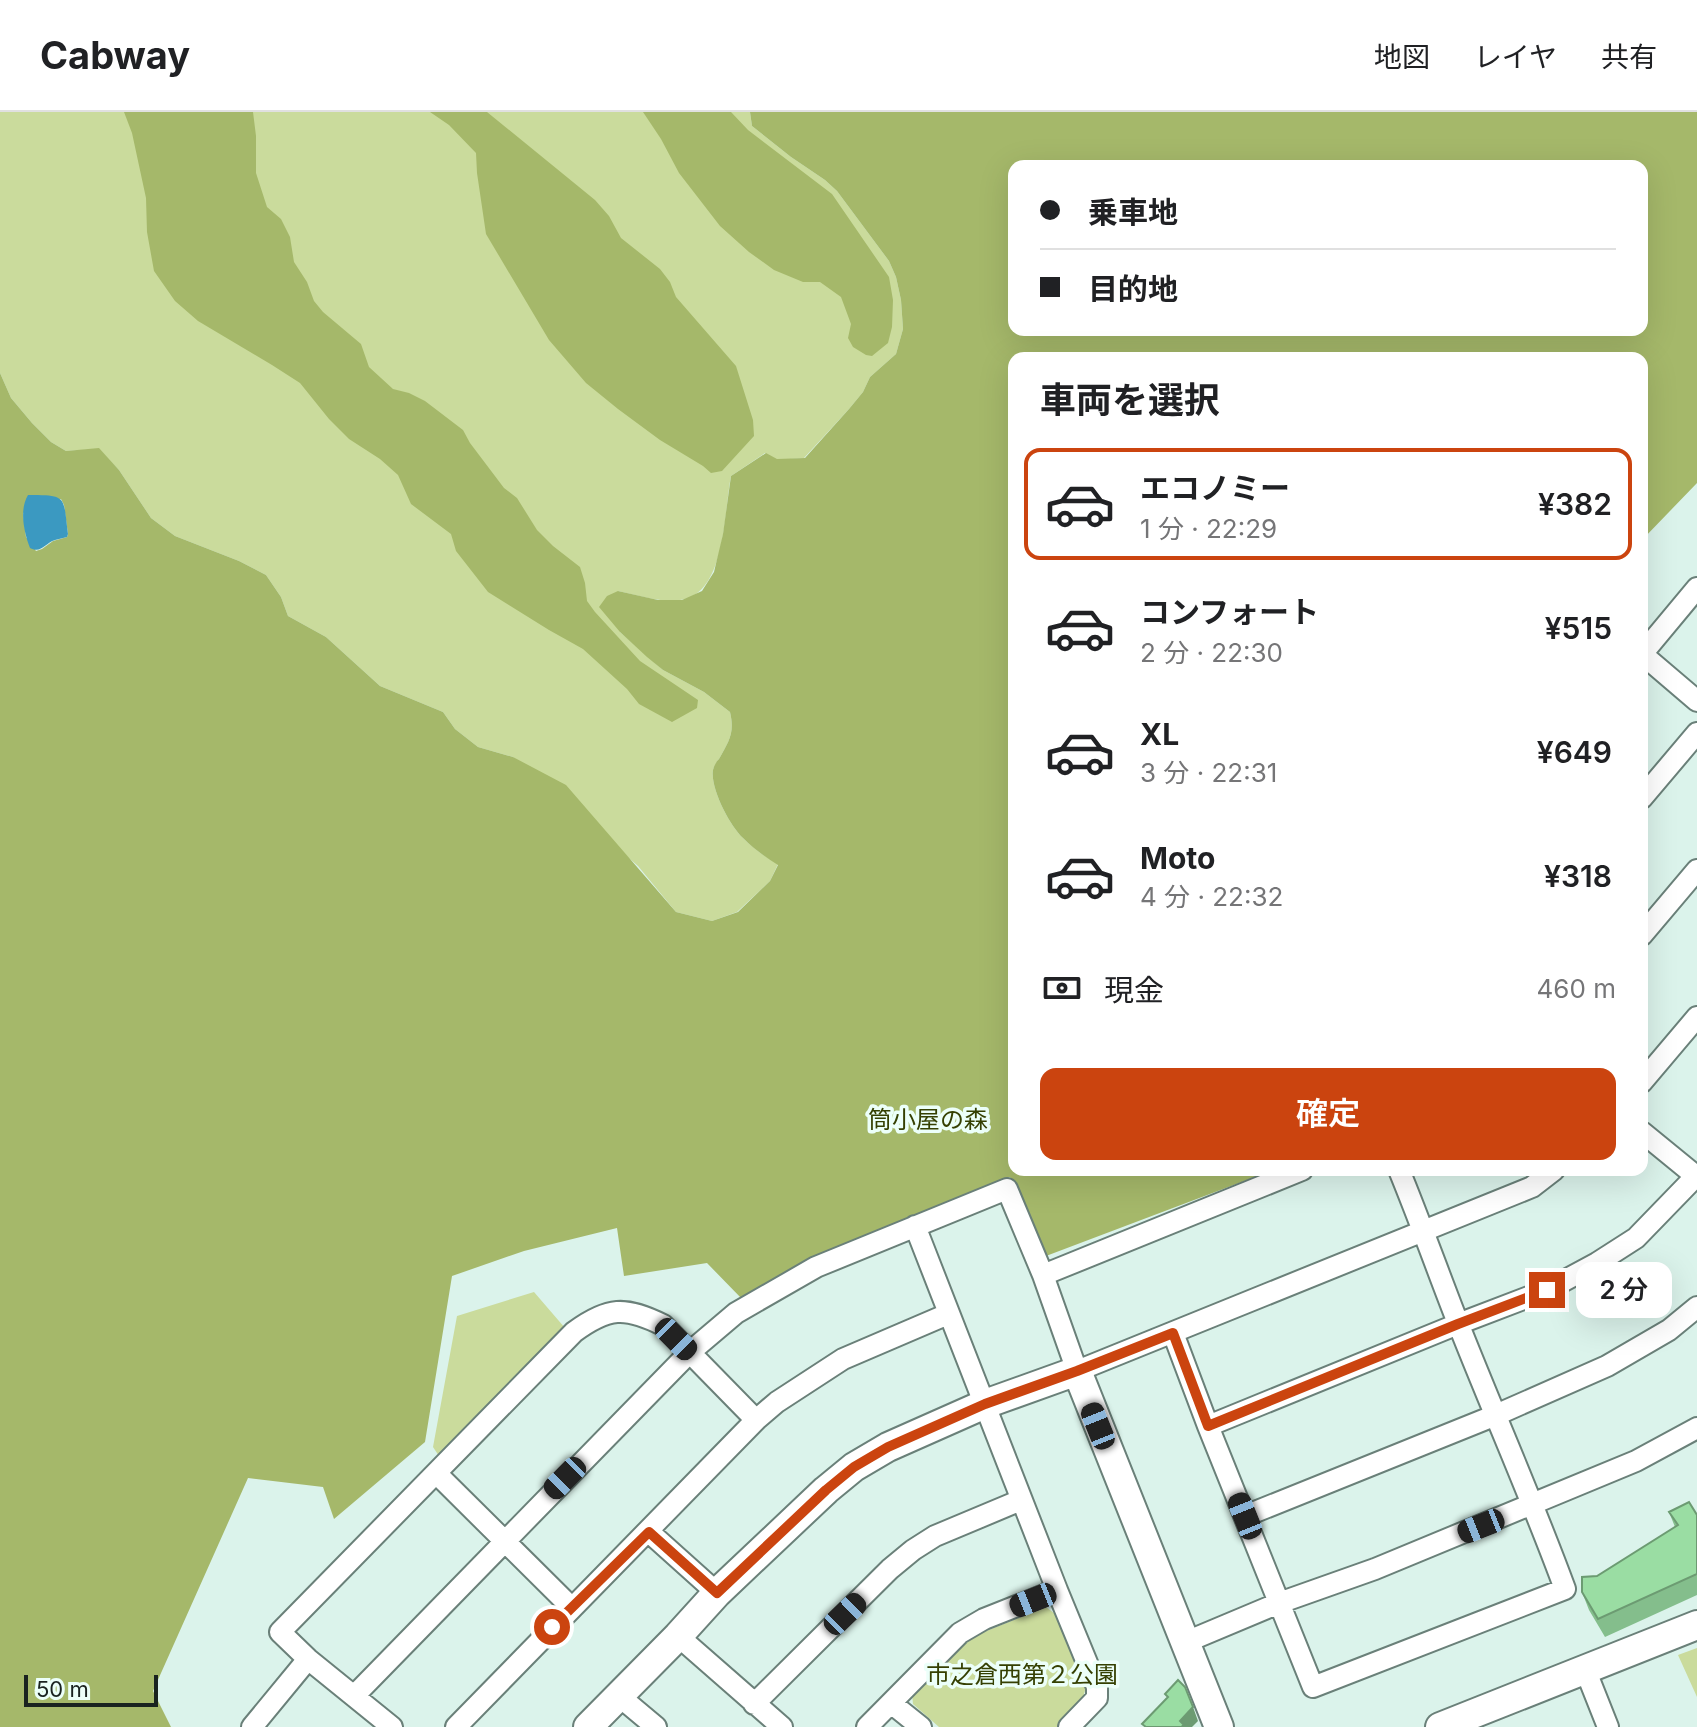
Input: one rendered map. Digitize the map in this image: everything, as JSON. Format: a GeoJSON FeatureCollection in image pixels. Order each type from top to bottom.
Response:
{"type":"FeatureCollection","features":[{"type":"Feature","properties":{"kind":"street"},"geometry":{"type":"LineString","coordinates":[[1648,647],[1697,588]]}},
{"type":"Feature","properties":{"kind":"street"},"geometry":{"type":"LineString","coordinates":[[1648,659],[1697,701]]}},
{"type":"Feature","properties":{"kind":"street"},"geometry":{"type":"LineString","coordinates":[[1648,791],[1697,733]]}},
{"type":"Feature","properties":{"kind":"street"},"geometry":{"type":"LineString","coordinates":[[1648,928],[1697,870]]}},
{"type":"Feature","properties":{"kind":"street"},"geometry":{"type":"LineString","coordinates":[[1648,1075],[1697,1017]]}},
{"type":"Feature","properties":{"kind":"street"},"geometry":{"type":"LineString","coordinates":[[1208,1426],[1547,1290],[1636,1238],[1697,1176],[1648,1137]]}},
{"type":"Feature","properties":{"kind":"street"},"geometry":{"type":"LineString","coordinates":[[1043,1275],[1287,1176]]}},
{"type":"Feature","properties":{"kind":"street"},"geometry":{"type":"LineString","coordinates":[[1173,1333],[1313,1687],[1565,1589],[1402,1176]]}},
{"type":"Feature","properties":{"kind":"street"},"geometry":{"type":"LineString","coordinates":[[588,1727],[717,1593],[826,1490],[854,1467],[888,1447],[985,1404],[1173,1333],[1532,1187],[1546,1176]]}},
{"type":"Feature","properties":{"kind":"street"},"geometry":{"type":"LineString","coordinates":[[354,1696],[690,1352],[736,1313],[816,1267],[1007,1189],[1186,1642],[1216,1726]]}},
{"type":"Feature","properties":{"kind":"street"},"geometry":{"type":"LineString","coordinates":[[915,1226],[1097,1687],[1097,1698],[1069,1727]]}},
{"type":"Feature","properties":{"kind":"street"},"geometry":{"type":"LineString","coordinates":[[1245,1516],[1496,1415],[1607,1366],[1669,1330],[1697,1307]]}},
{"type":"Feature","properties":{"kind":"street"},"geometry":{"type":"LineString","coordinates":[[392,1727],[308,1659],[280,1632],[574,1332],[599,1315],[626,1312],[644,1315],[663,1325],[756,1420]]}},
{"type":"Feature","properties":{"kind":"street"},"geometry":{"type":"LineString","coordinates":[[456,1727],[571,1607],[777,1402],[843,1359],[948,1314]]}},
{"type":"Feature","properties":{"kind":"street"},"geometry":{"type":"LineString","coordinates":[[1186,1642],[1279,1603],[1375,1569],[1636,1461],[1697,1428]]}},
{"type":"Feature","properties":{"kind":"street"},"geometry":{"type":"LineString","coordinates":[[436,1473],[571,1607]]}},
{"type":"Feature","properties":{"kind":"street"},"geometry":{"type":"LineString","coordinates":[[754,1704],[913,1550],[935,1536],[1021,1500]]}},
{"type":"Feature","properties":{"kind":"street"},"geometry":{"type":"LineString","coordinates":[[649,1532],[717,1593]]}},
{"type":"Feature","properties":{"kind":"street"},"geometry":{"type":"LineString","coordinates":[[867,1727],[960,1633],[984,1619],[1057,1590]]}},
{"type":"Feature","properties":{"kind":"street"},"geometry":{"type":"LineString","coordinates":[[1440,1727],[1697,1625]]}},
{"type":"Feature","properties":{"kind":"street"},"geometry":{"type":"LineString","coordinates":[[678,1636],[782,1727]]}},
{"type":"Feature","properties":{"kind":"street"},"geometry":{"type":"LineString","coordinates":[[252,1727],[308,1659]]}},
{"type":"Feature","properties":{"kind":"street"},"geometry":{"type":"LineString","coordinates":[[1585,1669],[1608,1727]]}},
{"type":"Feature","properties":{"kind":"street"},"geometry":{"type":"LineString","coordinates":[[619,1696],[656,1727]]}},
{"type":"Feature","properties":{"kind":"street"},"geometry":{"type":"LineString","coordinates":[[891,1703],[921,1727]]}},
{"type":"Feature","properties":{"kind":"green space"},"geometry":{"type":"Polygon","coordinates":[[[0,112],[750,112],[752,126],[837,191],[889,261],[896,277],[903,329],[896,354],[870,377],[863,392],[804,458],[777,460],[765,453],[731,476],[715,568],[695,595],[680,600],[664,600],[618,591],[620,632],[663,670],[704,692],[730,712],[728,742],[713,770],[715,787],[727,816],[738,832],[755,849],[778,864],[770,881],[737,912],[712,921],[676,912],[638,866],[513,757],[478,747],[455,729],[443,712],[380,686],[326,637],[288,616],[281,597],[266,575],[175,536],[151,518],[119,470],[99,449],[66,451],[51,442],[11,398],[0,373],[0,112]]]}},
{"type":"Feature","properties":{"kind":"green space"},"geometry":{"type":"Polygon","coordinates":[[[124,112],[253,112],[256,173],[267,207],[281,219],[290,237],[294,262],[307,282],[314,301],[361,344],[369,367],[393,389],[425,401],[463,430],[504,488],[517,498],[537,530],[580,567],[587,601],[595,612],[640,661],[698,700],[697,708],[672,722],[639,704],[583,649],[488,592],[456,551],[451,534],[411,504],[398,475],[349,439],[300,383],[198,321],[175,301],[154,271],[147,232],[146,198],[132,133],[124,112]]]}},
{"type":"Feature","properties":{"kind":"green space"},"geometry":{"type":"Polygon","coordinates":[[[430,112],[487,112],[595,200],[609,216],[621,238],[660,269],[676,297],[736,366],[753,420],[754,436],[722,471],[711,473],[618,409],[586,383],[549,340],[486,234],[476,153],[449,125],[430,112]]]}},
{"type":"Feature","properties":{"kind":"green space"},"geometry":{"type":"Polygon","coordinates":[[[643,112],[731,112],[748,130],[832,194],[889,277],[893,300],[888,343],[872,356],[853,347],[848,338],[851,324],[841,297],[820,282],[803,282],[774,270],[720,226],[679,173],[643,112]]]}},
{"type":"Feature","properties":{"kind":"green space","name":"筒小屋の森"},"geometry":{"type":"Polygon","coordinates":[[[750,112],[1697,112],[1697,483],[1648,534],[1648,352],[1008,352],[1008,1176],[1257,1176],[1046,1256],[1010,1177],[860,1238],[742,1299],[707,1263],[624,1276],[617,1228],[524,1251],[452,1276],[425,1442],[334,1519],[323,1487],[248,1478],[153,1691],[171,1727],[0,1727],[0,373],[11,398],[51,442],[66,451],[99,448],[119,470],[151,518],[175,536],[266,575],[281,597],[288,616],[326,637],[380,686],[443,712],[455,729],[478,747],[513,757],[566,785],[676,912],[712,921],[738,912],[770,881],[778,865],[738,832],[727,816],[715,787],[713,769],[728,742],[730,712],[704,692],[663,670],[620,632],[599,607],[607,596],[618,591],[658,600],[682,600],[702,591],[714,572],[731,476],[766,453],[777,459],[805,458],[863,392],[870,377],[896,354],[903,329],[901,300],[889,261],[837,191],[752,126],[750,112]],[[61,499],[23,513],[26,537],[36,551],[67,537],[61,499]]]}},
{"type":"Feature","properties":{"kind":"green space"},"geometry":{"type":"Polygon","coordinates":[[[534,1292],[565,1328],[439,1456],[433,1447],[457,1316],[534,1292]]]}},
{"type":"Feature","properties":{"kind":"green space","name":"市之倉西第２公園"},"geometry":{"type":"Polygon","coordinates":[[[1046,1607],[1054,1613],[1086,1687],[1081,1705],[1059,1727],[939,1727],[913,1704],[912,1693],[974,1636],[1046,1607]]]}},
{"type":"Feature","properties":{"kind":"green space"},"geometry":{"type":"Polygon","coordinates":[[[1697,1648],[1697,1697],[1678,1655],[1697,1648]]]}},
{"type":"Feature","properties":{"kind":"water"},"geometry":{"type":"Polygon","coordinates":[[[28,495],[61,500],[67,537],[52,541],[40,549],[30,548],[23,514],[28,495]]]}},
{"type":"Feature","properties":{"kind":"building"},"geometry":{"type":"Polygon","coordinates":[[[1689,1502],[1697,1515],[1697,1574],[1598,1619],[1582,1592],[1582,1577],[1597,1576],[1678,1525],[1669,1512],[1689,1502]]]}},
{"type":"Feature","properties":{"kind":"building"},"geometry":{"type":"Polygon","coordinates":[[[1178,1680],[1185,1687],[1193,1707],[1180,1721],[1184,1725],[1146,1727],[1142,1724],[1168,1697],[1165,1694],[1178,1680]]]}},
{"type":"Feature","properties":{"kind":"route"},"geometry":{"type":"LineString","coordinates":[[552,1627],[649,1532],[717,1593],[826,1490],[854,1467],[888,1447],[985,1404],[1173,1333],[1208,1426],[1547,1290]]}}]}
